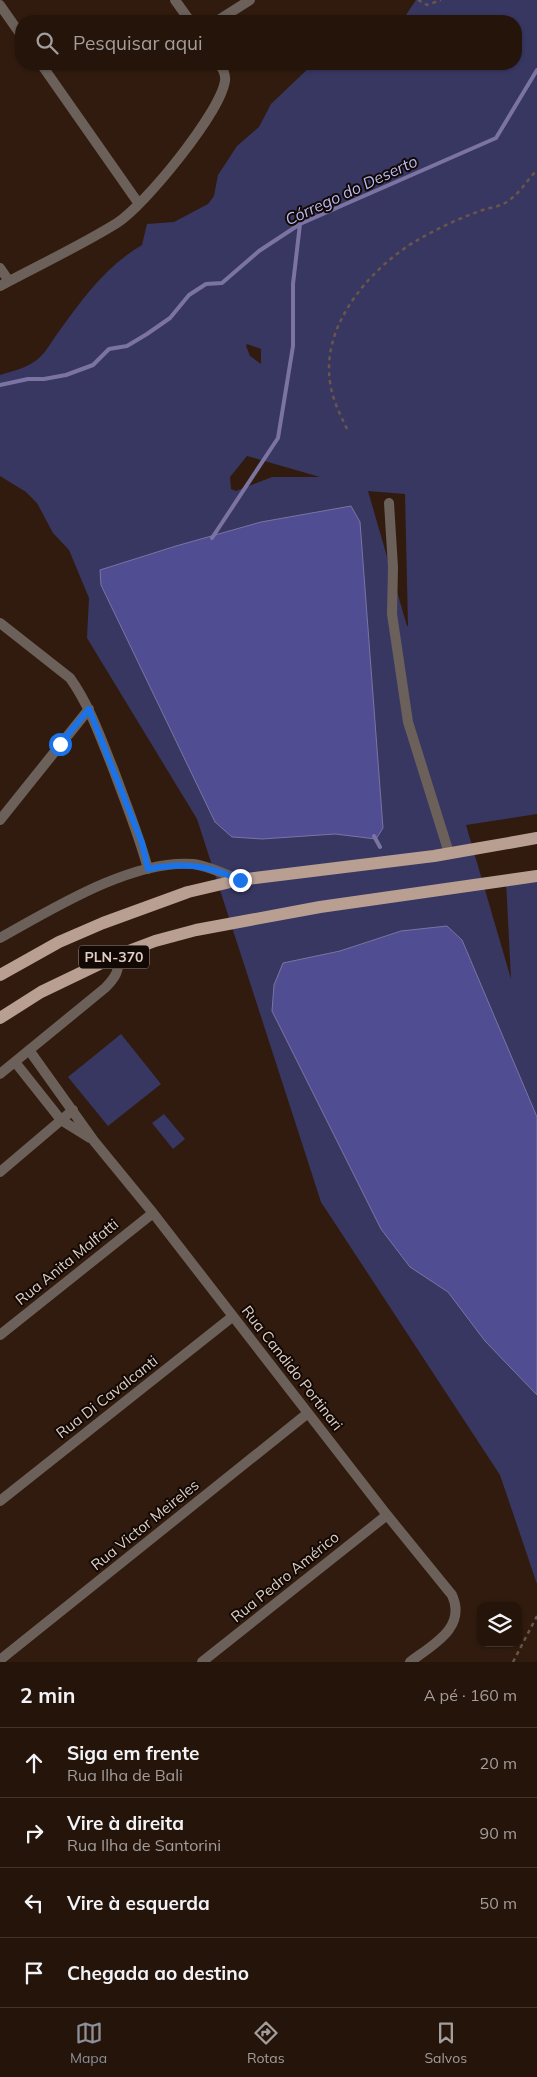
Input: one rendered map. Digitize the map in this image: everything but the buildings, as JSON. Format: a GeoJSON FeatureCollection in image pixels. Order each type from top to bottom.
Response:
{"type":"FeatureCollection","features":[{"type":"Feature","properties":{"kind":"main road","name":"PLN-370"},"geometry":{"type":"LineString","coordinates":[[0,976],[59,942],[188,892],[240,880],[449,853],[537,838]]}},
{"type":"Feature","properties":{"kind":"main road","name":"PLN-370"},"geometry":{"type":"LineString","coordinates":[[0,1018],[41,992],[118,955],[163,939],[238,922],[537,876]]}},
{"type":"Feature","properties":{"kind":"street"},"geometry":{"type":"LineString","coordinates":[[175,0],[186,15]]}},
{"type":"Feature","properties":{"kind":"street"},"geometry":{"type":"LineString","coordinates":[[226,15],[250,0]]}},
{"type":"Feature","properties":{"kind":"street"},"geometry":{"type":"LineString","coordinates":[[0,5],[15,26]]}},
{"type":"Feature","properties":{"kind":"street"},"geometry":{"type":"LineString","coordinates":[[45,70],[139,204]]}},
{"type":"Feature","properties":{"kind":"street"},"geometry":{"type":"LineString","coordinates":[[0,268],[5,284],[119,222],[165,177],[213,109],[225,81],[222,70]]}},
{"type":"Feature","properties":{"kind":"street"},"geometry":{"type":"LineString","coordinates":[[389,503],[393,567],[392,614],[408,722],[449,853]]}},
{"type":"Feature","properties":{"kind":"street"},"geometry":{"type":"LineString","coordinates":[[0,624],[70,678],[89,709],[142,843],[148,869]]}},
{"type":"Feature","properties":{"kind":"street"},"geometry":{"type":"LineString","coordinates":[[0,820],[89,709]]}},
{"type":"Feature","properties":{"kind":"street"},"geometry":{"type":"LineString","coordinates":[[0,938],[58,903],[148,869],[194,864],[240,880]]}},
{"type":"Feature","properties":{"kind":"street"},"geometry":{"type":"LineString","coordinates":[[0,1074],[114,978],[120,967],[118,955]]}},
{"type":"Feature","properties":{"kind":"street","name":"Rua Candido Portinari"},"geometry":{"type":"LineString","coordinates":[[29,1050],[94,1140],[154,1213],[232,1317],[452,1595],[456,1609],[456,1618],[445,1635],[410,1662]]}},
{"type":"Feature","properties":{"kind":"street","name":"Rua Candido Portinari"},"geometry":{"type":"LineString","coordinates":[[15,1062],[61,1120],[94,1140]]}},
{"type":"Feature","properties":{"kind":"street"},"geometry":{"type":"LineString","coordinates":[[0,1172],[73,1110]]}},
{"type":"Feature","properties":{"kind":"street","name":"Rua Anita Malfatti"},"geometry":{"type":"LineString","coordinates":[[0,1335],[154,1213]]}},
{"type":"Feature","properties":{"kind":"street","name":"Rua Di Cavalcanti"},"geometry":{"type":"LineString","coordinates":[[0,1501],[232,1317]]}},
{"type":"Feature","properties":{"kind":"street","name":"Rua Victor Meireles"},"geometry":{"type":"LineString","coordinates":[[0,1660],[308,1412]]}},
{"type":"Feature","properties":{"kind":"street","name":"Rua Pedro Américo"},"geometry":{"type":"LineString","coordinates":[[202,1662],[387,1515]]}},
{"type":"Feature","properties":{"kind":"path"},"geometry":{"type":"LineString","coordinates":[[418,0],[428,5],[441,0]]}},
{"type":"Feature","properties":{"kind":"path"},"geometry":{"type":"LineString","coordinates":[[347,429],[333,398],[329,382],[329,365],[332,344],[339,323],[353,300],[371,279],[401,251],[421,238],[478,212],[505,203],[519,191],[537,170]]}},
{"type":"Feature","properties":{"kind":"path"},"geometry":{"type":"LineString","coordinates":[[513,1662],[537,1616]]}},
{"type":"Feature","properties":{"kind":"shaded area"},"geometry":{"type":"Polygon","coordinates":[[[416,0],[537,0],[537,814],[466,825],[511,979],[506,881],[537,876],[537,1584],[500,1475],[321,1202],[197,819],[87,638],[89,598],[69,550],[53,533],[37,503],[26,492],[0,476],[0,375],[25,367],[42,355],[96,283],[117,262],[142,245],[147,224],[174,222],[208,204],[214,196],[218,175],[237,146],[259,127],[271,104],[307,70],[522,70],[522,15],[406,15],[416,0]],[[247,344],[246,346],[250,356],[261,364],[261,349],[247,344]],[[247,456],[230,477],[231,489],[236,491],[272,477],[320,477],[247,456]],[[368,491],[407,626],[408,626],[405,494],[368,491]]]}},
{"type":"Feature","properties":{"kind":"shaded area"},"geometry":{"type":"Polygon","coordinates":[[[351,506],[360,522],[383,828],[376,839],[335,834],[262,839],[232,837],[215,822],[101,585],[100,570],[261,522],[351,506]]]}},
{"type":"Feature","properties":{"kind":"shaded area"},"geometry":{"type":"Polygon","coordinates":[[[447,926],[462,940],[537,1117],[537,1395],[485,1341],[448,1292],[410,1267],[381,1229],[272,1011],[274,985],[283,963],[340,951],[401,931],[447,926]]]}},
{"type":"Feature","properties":{"kind":"shaded area"},"geometry":{"type":"Polygon","coordinates":[[[121,1034],[161,1084],[108,1126],[68,1077],[121,1034]]]}},
{"type":"Feature","properties":{"kind":"shaded area"},"geometry":{"type":"Polygon","coordinates":[[[164,1114],[185,1139],[173,1149],[152,1123],[164,1114]]]}},
{"type":"Feature","properties":{"kind":"waterway","name":"Córrego do Deserto"},"geometry":{"type":"LineString","coordinates":[[0,385],[28,379],[44,379],[66,375],[93,365],[109,349],[127,346],[170,318],[189,295],[206,284],[222,283],[259,251],[300,224],[496,138],[537,70]]}},
{"type":"Feature","properties":{"kind":"waterway"},"geometry":{"type":"LineString","coordinates":[[212,538],[278,438],[293,346],[293,284],[300,224]]}},
{"type":"Feature","properties":{"kind":"waterway"},"geometry":{"type":"LineString","coordinates":[[374,836],[380,847]]}},
{"type":"Feature","properties":{"kind":"route"},"geometry":{"type":"LineString","coordinates":[[60,744],[89,709],[142,843],[148,869],[194,864],[240,880]]}}]}
